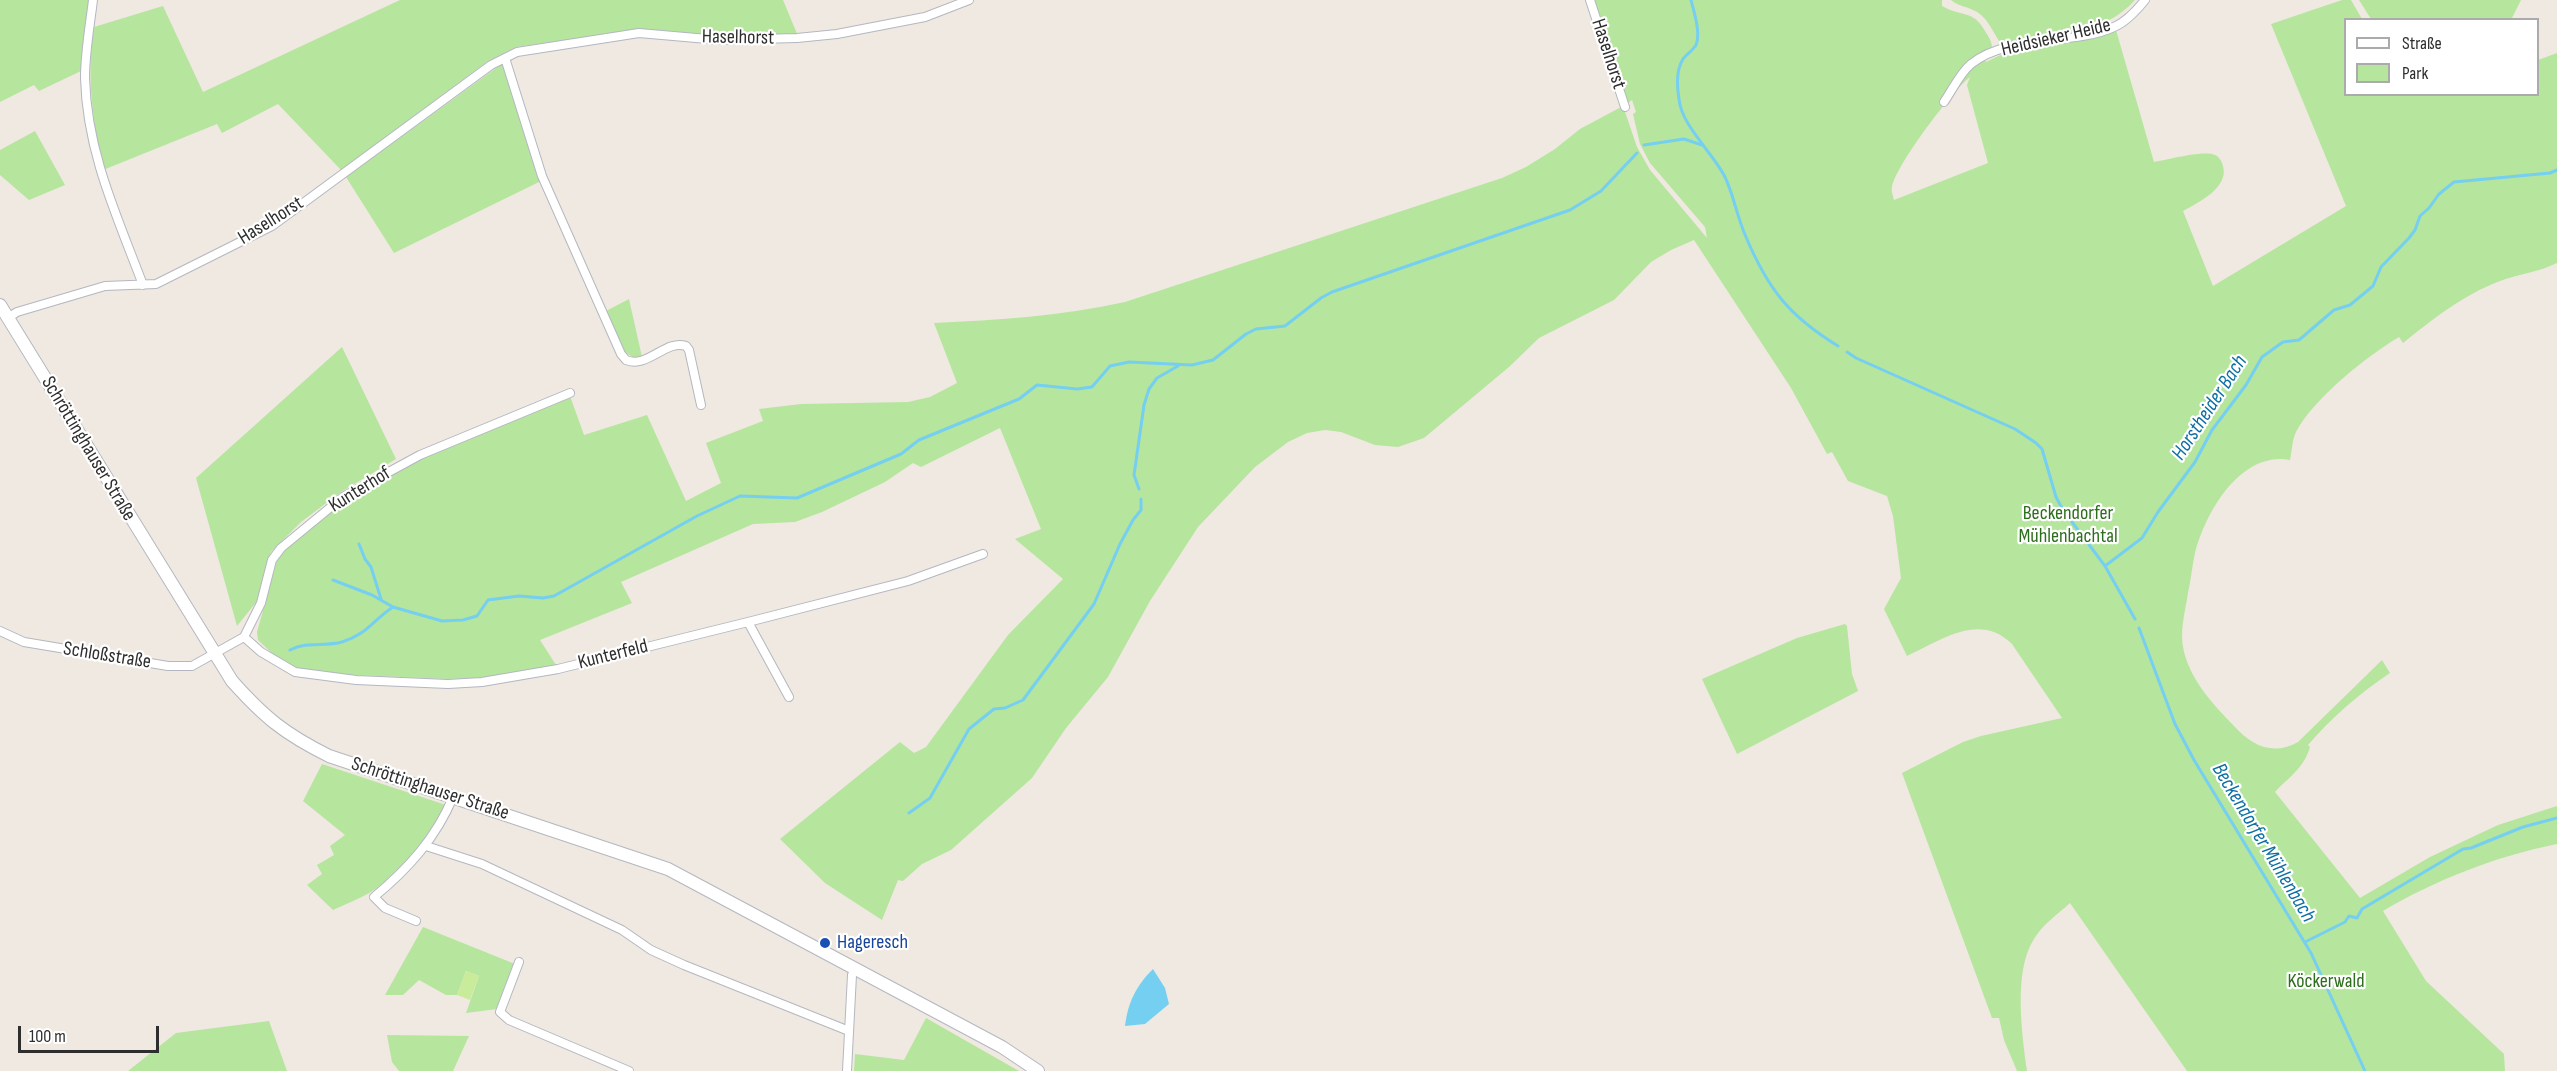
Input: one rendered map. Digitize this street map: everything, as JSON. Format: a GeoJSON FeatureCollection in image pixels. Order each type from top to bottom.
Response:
{"type":"FeatureCollection","features":[{"type":"Feature","properties":{"kind":"main road","name":"Schröttinghauser Straße"},"geometry":{"type":"LineString","coordinates":[[0,305],[214,654],[232,681],[275,725],[329,756],[668,869],[1002,1047],[1038,1071]]}},
{"type":"Feature","properties":{"kind":"street"},"geometry":{"type":"LineString","coordinates":[[93,0],[85,76],[91,135],[99,171],[143,285]]}},
{"type":"Feature","properties":{"kind":"street","name":"Haselhorst"},"geometry":{"type":"LineString","coordinates":[[8,318],[17,312],[105,286],[156,284],[272,226],[490,65],[517,52],[639,33],[720,40],[797,38],[837,34],[925,17],[969,0]]}},
{"type":"Feature","properties":{"kind":"street","name":"Haselhorst"},"geometry":{"type":"LineString","coordinates":[[1590,0],[1625,107]]}},
{"type":"Feature","properties":{"kind":"street","name":"Heidsieker Heide"},"geometry":{"type":"LineString","coordinates":[[1944,102],[1966,68],[1984,56],[2011,46],[2112,28],[2128,18],[2145,0]]}},
{"type":"Feature","properties":{"kind":"street"},"geometry":{"type":"LineString","coordinates":[[505,58],[542,176],[621,354],[632,362],[639,362],[678,344],[686,346],[689,350],[701,405]]}},
{"type":"Feature","properties":{"kind":"street","name":"Kunterhof"},"geometry":{"type":"LineString","coordinates":[[244,637],[261,603],[272,560],[281,548],[343,497],[420,455],[570,393]]}},
{"type":"Feature","properties":{"kind":"street","name":"Kunterfeld"},"geometry":{"type":"LineString","coordinates":[[244,637],[270,658],[295,672],[356,680],[448,684],[482,682],[558,669],[909,581],[983,554]]}},
{"type":"Feature","properties":{"kind":"street"},"geometry":{"type":"LineString","coordinates":[[748,622],[789,697]]}},
{"type":"Feature","properties":{"kind":"street","name":"Schloßstraße"},"geometry":{"type":"LineString","coordinates":[[0,632],[24,642],[168,666],[192,666],[214,654]]}},
{"type":"Feature","properties":{"kind":"street"},"geometry":{"type":"LineString","coordinates":[[214,654],[244,637]]}},
{"type":"Feature","properties":{"kind":"street"},"geometry":{"type":"LineString","coordinates":[[416,921],[385,908],[374,897],[398,876],[426,846],[453,797]]}},
{"type":"Feature","properties":{"kind":"street"},"geometry":{"type":"LineString","coordinates":[[426,846],[487,867],[622,930],[651,950],[684,965],[849,1031]]}},
{"type":"Feature","properties":{"kind":"street"},"geometry":{"type":"LineString","coordinates":[[519,962],[500,1012],[509,1020],[629,1071]]}},
{"type":"Feature","properties":{"kind":"street"},"geometry":{"type":"LineString","coordinates":[[847,1071],[852,975],[855,968]]}},
{"type":"Feature","properties":{"kind":"green space"},"geometry":{"type":"Polygon","coordinates":[[[0,0],[89,0],[81,71],[39,91],[34,85],[0,102],[0,0]]]}},
{"type":"Feature","properties":{"kind":"green space"},"geometry":{"type":"Polygon","coordinates":[[[400,0],[783,0],[798,36],[719,37],[639,30],[516,47],[488,61],[341,170],[278,104],[222,133],[217,124],[103,170],[92,98],[91,64],[94,27],[163,6],[203,92],[400,0]]]}},
{"type":"Feature","properties":{"kind":"green space"},"geometry":{"type":"Polygon","coordinates":[[[1594,0],[1942,0],[1942,6],[1971,16],[1980,24],[1992,45],[1992,48],[1982,53],[1986,62],[2019,46],[2116,30],[2154,162],[2210,154],[2215,155],[2222,162],[2224,174],[2217,188],[2204,199],[2183,211],[2213,286],[2346,206],[2271,24],[2342,0],[2351,0],[2361,18],[2344,18],[2344,96],[2539,96],[2539,60],[2557,53],[2557,263],[2473,293],[2403,343],[2399,337],[2386,345],[2342,379],[2304,419],[2296,432],[2290,460],[2272,460],[2256,465],[2241,474],[2217,503],[2200,537],[2194,558],[2182,629],[2184,652],[2192,673],[2204,692],[2241,733],[2263,747],[2280,748],[2298,742],[2382,660],[2390,673],[2357,697],[2327,725],[2308,745],[2310,747],[2300,767],[2275,792],[2360,898],[2430,857],[2498,825],[2557,806],[2557,844],[2512,855],[2467,870],[2383,911],[2426,981],[2504,1054],[2505,1071],[2187,1071],[2070,903],[2041,929],[2027,952],[2021,985],[2021,1004],[2027,1071],[2017,1071],[2004,1040],[1999,1018],[1992,1018],[1902,773],[1963,742],[2062,718],[2012,644],[1987,630],[1960,632],[1907,656],[1884,609],[1901,578],[1893,516],[1887,496],[1848,481],[1832,452],[1827,454],[1791,388],[1694,240],[1651,262],[1614,300],[1539,338],[1509,367],[1424,438],[1398,447],[1375,445],[1341,432],[1325,430],[1307,433],[1288,442],[1255,467],[1198,527],[1150,601],[1108,677],[1066,728],[1032,778],[951,850],[922,864],[903,881],[898,880],[882,920],[825,883],[780,839],[900,742],[914,753],[926,747],[1008,635],[1063,579],[1015,539],[1041,529],[1000,428],[921,467],[913,463],[885,482],[822,512],[795,522],[753,524],[621,582],[632,603],[540,640],[556,665],[482,678],[448,679],[333,674],[297,670],[280,661],[258,640],[257,632],[277,560],[284,549],[334,507],[419,456],[570,396],[584,435],[647,415],[686,501],[721,483],[706,443],[763,421],[759,409],[801,404],[908,402],[930,397],[957,383],[934,323],[1054,314],[1125,302],[1502,178],[1526,167],[1555,149],[1580,129],[1623,106],[1637,147],[1650,170],[1707,238],[1705,227],[1650,163],[1640,144],[1632,100],[1628,103],[1594,0]],[[1970,77],[1938,112],[1903,162],[1892,187],[1894,200],[1988,163],[1967,85],[1970,77]]]}},
{"type":"Feature","properties":{"kind":"green space"},"geometry":{"type":"Polygon","coordinates":[[[1951,0],[2135,0],[2108,21],[2092,27],[2057,35],[2005,42],[1999,41],[1982,15],[1951,0]]]}},
{"type":"Feature","properties":{"kind":"green space"},"geometry":{"type":"Polygon","coordinates":[[[2359,0],[2521,0],[2512,18],[2370,18],[2359,0]]]}},
{"type":"Feature","properties":{"kind":"green space"},"geometry":{"type":"Polygon","coordinates":[[[503,63],[541,181],[394,253],[346,177],[503,63]]]}},
{"type":"Feature","properties":{"kind":"green space"},"geometry":{"type":"Polygon","coordinates":[[[35,131],[65,185],[29,200],[0,175],[0,150],[35,131]]]}},
{"type":"Feature","properties":{"kind":"green space"},"geometry":{"type":"Polygon","coordinates":[[[629,299],[642,357],[634,358],[625,352],[606,311],[629,299]]]}},
{"type":"Feature","properties":{"kind":"green space"},"geometry":{"type":"Polygon","coordinates":[[[342,347],[396,459],[341,492],[301,522],[271,552],[258,600],[237,626],[196,478],[342,347]]]}},
{"type":"Feature","properties":{"kind":"green space"},"geometry":{"type":"Polygon","coordinates":[[[1845,624],[1852,674],[1858,691],[1737,754],[1702,679],[1797,638],[1845,624]]]}},
{"type":"Feature","properties":{"kind":"green space"},"geometry":{"type":"Polygon","coordinates":[[[322,764],[446,805],[422,841],[394,874],[371,892],[333,910],[307,885],[322,874],[317,865],[334,855],[330,846],[345,835],[303,801],[322,764]]]}},
{"type":"Feature","properties":{"kind":"green space"},"geometry":{"type":"Polygon","coordinates":[[[423,927],[515,964],[497,1009],[466,1013],[479,976],[466,971],[457,995],[446,995],[419,980],[403,995],[385,995],[423,927]]]}},
{"type":"Feature","properties":{"kind":"green space"},"geometry":{"type":"Polygon","coordinates":[[[466,971],[479,976],[470,1000],[457,995],[466,971]]]}},
{"type":"Feature","properties":{"kind":"green space"},"geometry":{"type":"Polygon","coordinates":[[[926,1018],[1019,1071],[854,1071],[855,1054],[904,1060],[926,1018]]]}},
{"type":"Feature","properties":{"kind":"green space"},"geometry":{"type":"Polygon","coordinates":[[[269,1021],[287,1071],[128,1071],[176,1033],[269,1021]]]}},
{"type":"Feature","properties":{"kind":"green space"},"geometry":{"type":"Polygon","coordinates":[[[387,1035],[469,1036],[453,1071],[399,1071],[392,1062],[387,1035]]]}},
{"type":"Feature","properties":{"kind":"water"},"geometry":{"type":"Polygon","coordinates":[[[1153,969],[1165,988],[1169,1004],[1145,1024],[1125,1026],[1128,1009],[1134,995],[1153,969]]]}},
{"type":"Feature","properties":{"kind":"waterway","name":"Beckendorfer Mühlenbach"},"geometry":{"type":"LineString","coordinates":[[1691,0],[1698,35],[1695,47],[1683,59],[1678,73],[1678,94],[1685,119],[1725,177],[1746,237],[1772,286],[1782,300],[1806,324],[1838,346]]}},
{"type":"Feature","properties":{"kind":"waterway"},"geometry":{"type":"LineString","coordinates":[[1644,145],[1684,139],[1702,145]]}},
{"type":"Feature","properties":{"kind":"waterway"},"geometry":{"type":"LineString","coordinates":[[333,580],[372,595],[393,607],[442,621],[463,620],[477,616],[488,600],[519,596],[543,598],[554,596],[697,516],[740,496],[797,498],[901,454],[919,440],[1019,399],[1037,385],[1077,389],[1092,387],[1110,366],[1129,362],[1192,365],[1213,360],[1246,334],[1256,329],[1285,326],[1332,292],[1570,210],[1601,191],[1637,153]]}},
{"type":"Feature","properties":{"kind":"waterway","name":"Horstheider Bach"},"geometry":{"type":"LineString","coordinates":[[2105,566],[2142,538],[2195,462],[2212,430],[2246,385],[2262,357],[2283,342],[2299,340],[2334,310],[2350,305],[2373,286],[2381,267],[2409,238],[2420,216],[2439,194],[2454,182],[2550,173],[2557,170]]}},
{"type":"Feature","properties":{"kind":"waterway","name":"Beckendorfer Mühlenbach"},"geometry":{"type":"LineString","coordinates":[[1847,352],[2015,429],[2036,443],[2042,449],[2056,497],[2063,510],[2105,566],[2135,619]]}},
{"type":"Feature","properties":{"kind":"waterway"},"geometry":{"type":"LineString","coordinates":[[1139,489],[1134,475],[1144,405],[1149,389],[1157,378],[1178,366]]}},
{"type":"Feature","properties":{"kind":"waterway"},"geometry":{"type":"LineString","coordinates":[[909,813],[930,798],[969,729],[994,709],[1005,708],[1023,700],[1094,604],[1120,544],[1141,510],[1141,499]]}},
{"type":"Feature","properties":{"kind":"waterway"},"geometry":{"type":"LineString","coordinates":[[359,544],[371,567],[381,599]]}},
{"type":"Feature","properties":{"kind":"waterway"},"geometry":{"type":"LineString","coordinates":[[290,650],[296,647],[351,639],[393,607]]}},
{"type":"Feature","properties":{"kind":"waterway","name":"Beckendorfer Mühlenbach"},"geometry":{"type":"LineString","coordinates":[[2139,628],[2175,724],[2194,760],[2311,953],[2365,1071]]}},
{"type":"Feature","properties":{"kind":"waterway"},"geometry":{"type":"LineString","coordinates":[[2305,942],[2345,922],[2349,916],[2357,918],[2362,909],[2463,849],[2471,848],[2523,827],[2557,818]]}},
{"type":"Feature","properties":{"kind":"place","name":"Hageresch"},"geometry":{"type":"Point","coordinates":[825,943]}},
{"type":"Feature","properties":{"kind":"park label","name":"Beckendorfer Mühlenbachtal"},"geometry":{"type":"Point","coordinates":[2068,526]}},
{"type":"Feature","properties":{"kind":"park label","name":"Köckerwald"},"geometry":{"type":"Point","coordinates":[2326,982]}}]}
